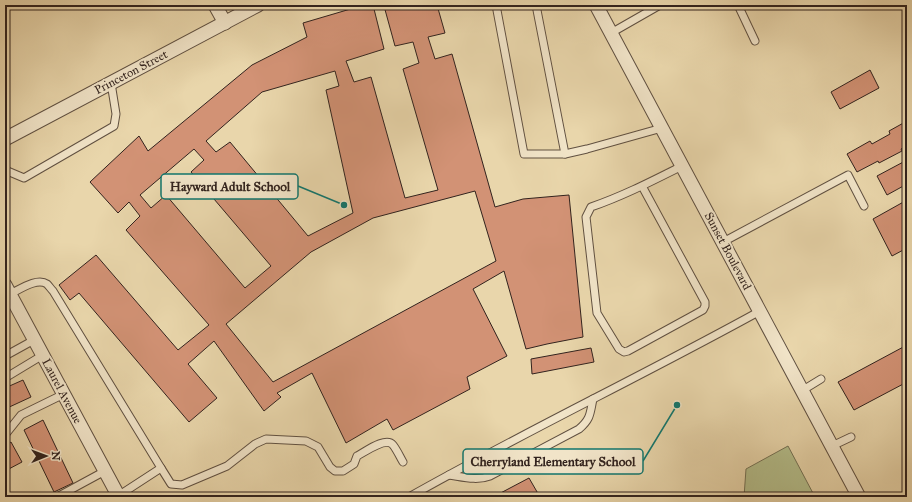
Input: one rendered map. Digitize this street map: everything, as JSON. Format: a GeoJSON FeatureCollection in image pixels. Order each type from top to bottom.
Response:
{"type":"FeatureCollection","features":[{"type":"Feature","properties":{"kind":"street"},"geometry":{"type":"LineString","coordinates":[[215,5],[225,23]]}},
{"type":"Feature","properties":{"kind":"street","name":"Princeton Street"},"geometry":{"type":"LineString","coordinates":[[5,140],[258,5]]}},
{"type":"Feature","properties":{"kind":"street","name":"Sunset Boulevard"},"geometry":{"type":"LineString","coordinates":[[596,5],[859,497]]}},
{"type":"Feature","properties":{"kind":"street","name":"Laurel Avenue"},"geometry":{"type":"LineString","coordinates":[[7,291],[119,496]]}},
{"type":"Feature","properties":{"kind":"lane"},"geometry":{"type":"LineString","coordinates":[[496,5],[524,154],[565,154],[662,128]]}},
{"type":"Feature","properties":{"kind":"lane"},"geometry":{"type":"LineString","coordinates":[[536,5],[565,154]]}},
{"type":"Feature","properties":{"kind":"lane"},"geometry":{"type":"LineString","coordinates":[[611,33],[660,5]]}},
{"type":"Feature","properties":{"kind":"lane"},"geometry":{"type":"LineString","coordinates":[[738,5],[755,41]]}},
{"type":"Feature","properties":{"kind":"lane"},"geometry":{"type":"LineString","coordinates":[[5,170],[24,178],[114,126],[116,114],[111,83]]}},
{"type":"Feature","properties":{"kind":"lane"},"geometry":{"type":"LineString","coordinates":[[642,186],[705,306],[703,310],[624,352],[619,349],[597,312],[586,217],[591,207],[642,186],[682,166]]}},
{"type":"Feature","properties":{"kind":"lane"},"geometry":{"type":"LineString","coordinates":[[723,242],[848,175],[864,206]]}},
{"type":"Feature","properties":{"kind":"lane"},"geometry":{"type":"LineString","coordinates":[[7,291],[38,281],[46,283],[53,291],[171,484],[182,485],[228,466],[255,444],[266,439],[306,441],[318,448],[330,467],[335,471],[343,471],[354,464],[356,456],[387,441],[393,444],[403,462]]}},
{"type":"Feature","properties":{"kind":"lane"},"geometry":{"type":"LineString","coordinates":[[409,497],[760,311]]}},
{"type":"Feature","properties":{"kind":"lane"},"geometry":{"type":"LineString","coordinates":[[5,356],[34,340]]}},
{"type":"Feature","properties":{"kind":"lane"},"geometry":{"type":"LineString","coordinates":[[5,378],[42,355]]}},
{"type":"Feature","properties":{"kind":"lane"},"geometry":{"type":"LineString","coordinates":[[802,390],[821,379]]}},
{"type":"Feature","properties":{"kind":"lane"},"geometry":{"type":"LineString","coordinates":[[5,434],[21,415],[64,394]]}},
{"type":"Feature","properties":{"kind":"lane"},"geometry":{"type":"LineString","coordinates":[[449,475],[475,479],[483,478],[579,429],[586,423],[590,415],[593,399]]}},
{"type":"Feature","properties":{"kind":"lane"},"geometry":{"type":"LineString","coordinates":[[832,446],[852,437]]}},
{"type":"Feature","properties":{"kind":"lane"},"geometry":{"type":"LineString","coordinates":[[119,496],[161,468]]}},
{"type":"Feature","properties":{"kind":"lane"},"geometry":{"type":"LineString","coordinates":[[57,497],[105,471]]}},
{"type":"Feature","properties":{"kind":"green space"},"geometry":{"type":"Polygon","coordinates":[[[788,446],[815,497],[744,497],[746,469],[788,446]]]}},
{"type":"Feature","properties":{"kind":"building"},"geometry":{"type":"Polygon","coordinates":[[[364,5],[373,5],[384,49],[346,61],[354,82],[371,77],[405,198],[438,190],[403,69],[419,63],[413,42],[395,46],[384,6],[388,5],[437,5],[445,33],[428,37],[435,59],[452,54],[495,207],[523,199],[569,195],[583,337],[526,349],[504,271],[473,289],[507,356],[467,377],[470,389],[393,430],[387,419],[346,443],[312,373],[277,393],[281,397],[264,411],[214,341],[188,364],[217,398],[189,422],[79,293],[70,300],[59,285],[96,255],[178,350],[209,325],[126,230],[140,216],[129,202],[118,213],[90,182],[139,136],[148,151],[252,65],[307,37],[303,23],[364,5]],[[335,71],[262,92],[206,141],[216,152],[230,142],[308,236],[353,213],[326,90],[339,86],[335,71]],[[194,149],[140,195],[151,208],[166,195],[245,288],[271,266],[191,172],[204,160],[194,149]],[[475,191],[373,218],[311,252],[226,324],[273,382],[496,261],[475,191]]]}},
{"type":"Feature","properties":{"kind":"building"},"geometry":{"type":"Polygon","coordinates":[[[870,70],[879,88],[840,109],[831,92],[870,70]]]}},
{"type":"Feature","properties":{"kind":"building"},"geometry":{"type":"Polygon","coordinates":[[[907,121],[907,145],[901,149],[902,151],[857,172],[847,154],[870,141],[872,144],[890,134],[889,131],[907,121]]]}},
{"type":"Feature","properties":{"kind":"building"},"geometry":{"type":"Polygon","coordinates":[[[907,160],[907,184],[887,195],[877,176],[907,160]]]}},
{"type":"Feature","properties":{"kind":"building"},"geometry":{"type":"Polygon","coordinates":[[[907,200],[907,248],[892,256],[873,219],[907,200]]]}},
{"type":"Feature","properties":{"kind":"building"},"geometry":{"type":"Polygon","coordinates":[[[907,345],[907,382],[854,410],[838,382],[907,345]]]}},
{"type":"Feature","properties":{"kind":"building"},"geometry":{"type":"Polygon","coordinates":[[[591,348],[594,362],[532,374],[531,359],[591,348]]]}},
{"type":"Feature","properties":{"kind":"building"},"geometry":{"type":"Polygon","coordinates":[[[23,380],[31,397],[5,409],[5,388],[23,380]]]}},
{"type":"Feature","properties":{"kind":"building"},"geometry":{"type":"Polygon","coordinates":[[[43,420],[73,483],[54,492],[24,430],[43,420]]]}},
{"type":"Feature","properties":{"kind":"building"},"geometry":{"type":"Polygon","coordinates":[[[11,442],[22,462],[5,471],[5,446],[11,442]]]}},
{"type":"Feature","properties":{"kind":"building"},"geometry":{"type":"Polygon","coordinates":[[[529,478],[540,497],[493,497],[529,478]]]}},
{"type":"Feature","properties":{"kind":"building"},"geometry":{"type":"Polygon","coordinates":[[[7,491],[10,497],[5,497],[5,492],[7,491]]]}},
{"type":"Feature","properties":{"kind":"place","name":"Hayward Adult School"},"geometry":{"type":"Point","coordinates":[344,205]}},
{"type":"Feature","properties":{"kind":"place","name":"Cherryland Elementary School"},"geometry":{"type":"Point","coordinates":[677,405]}}]}
